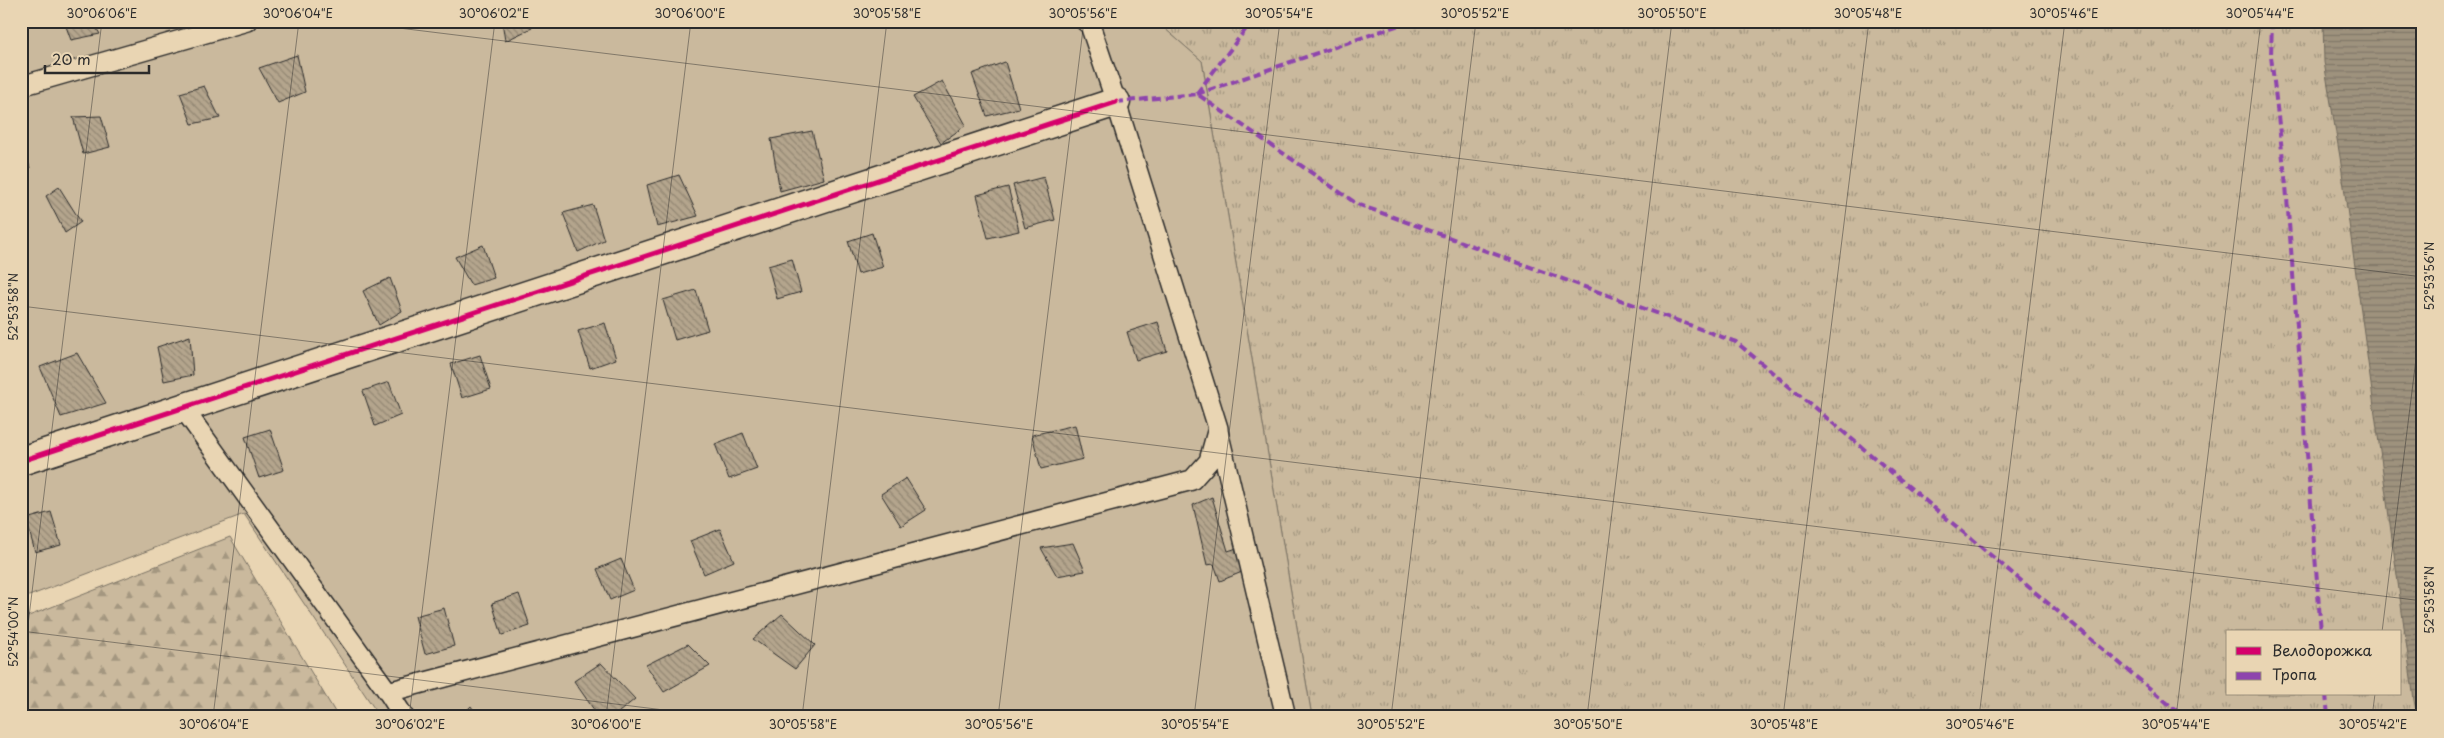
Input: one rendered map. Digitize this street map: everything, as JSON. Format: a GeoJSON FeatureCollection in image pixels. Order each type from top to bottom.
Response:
{"type":"FeatureCollection","features":[{"type":"Feature","properties":{"kind":"street"},"geometry":{"type":"LineString","coordinates":[[21,461],[1116,102]]}},
{"type":"Feature","properties":{"kind":"lane"},"geometry":{"type":"LineString","coordinates":[[21,86],[248,21]]}},
{"type":"Feature","properties":{"kind":"lane"},"geometry":{"type":"LineString","coordinates":[[1085,21],[1090,25],[1116,102],[1218,428],[1286,717]]}},
{"type":"Feature","properties":{"kind":"lane"},"geometry":{"type":"LineString","coordinates":[[183,408],[388,692],[404,717]]}},
{"type":"Feature","properties":{"kind":"lane"},"geometry":{"type":"LineString","coordinates":[[388,692],[1192,480],[1209,461],[1218,428]]}},
{"type":"Feature","properties":{"kind":"green space"},"geometry":{"type":"Polygon","coordinates":[[[21,21],[1156,21],[1202,61],[1312,717],[380,717],[244,514],[21,599],[21,21]]]}},
{"type":"Feature","properties":{"kind":"green space"},"geometry":{"type":"Polygon","coordinates":[[[1156,21],[2423,21],[2423,717],[1312,717],[1202,61],[1156,21]]]}},
{"type":"Feature","properties":{"kind":"green space"},"geometry":{"type":"Polygon","coordinates":[[[230,537],[338,717],[21,717],[21,619],[230,537]]]}},
{"type":"Feature","properties":{"kind":"shaded area"},"geometry":{"type":"Polygon","coordinates":[[[2323,21],[2423,21],[2423,717],[2417,717],[2414,700],[2340,157],[2324,62],[2323,21]]]}},
{"type":"Feature","properties":{"kind":"building"},"geometry":{"type":"Polygon","coordinates":[[[64,21],[92,21],[100,34],[71,40],[64,21]]]}},
{"type":"Feature","properties":{"kind":"building"},"geometry":{"type":"Polygon","coordinates":[[[502,21],[530,21],[532,28],[505,41],[502,21]]]}},
{"type":"Feature","properties":{"kind":"building"},"geometry":{"type":"Polygon","coordinates":[[[568,21],[585,21],[571,27],[568,21]]]}},
{"type":"Feature","properties":{"kind":"building"},"geometry":{"type":"Polygon","coordinates":[[[297,55],[305,92],[278,103],[259,68],[297,55]]]}},
{"type":"Feature","properties":{"kind":"building"},"geometry":{"type":"Polygon","coordinates":[[[1005,62],[1019,108],[987,116],[972,74],[1005,62]]]}},
{"type":"Feature","properties":{"kind":"building"},"geometry":{"type":"Polygon","coordinates":[[[942,81],[966,125],[941,143],[913,97],[942,81]]]}},
{"type":"Feature","properties":{"kind":"building"},"geometry":{"type":"Polygon","coordinates":[[[204,86],[220,118],[192,124],[180,93],[204,86]]]}},
{"type":"Feature","properties":{"kind":"building"},"geometry":{"type":"Polygon","coordinates":[[[101,116],[110,147],[83,154],[73,117],[101,116]]]}},
{"type":"Feature","properties":{"kind":"building"},"geometry":{"type":"Polygon","coordinates":[[[812,131],[824,179],[780,191],[771,139],[812,131]]]}},
{"type":"Feature","properties":{"kind":"building"},"geometry":{"type":"Polygon","coordinates":[[[21,138],[30,168],[21,172],[21,138]]]}},
{"type":"Feature","properties":{"kind":"building"},"geometry":{"type":"Polygon","coordinates":[[[679,175],[698,216],[657,227],[647,185],[679,175]]]}},
{"type":"Feature","properties":{"kind":"building"},"geometry":{"type":"Polygon","coordinates":[[[1044,177],[1055,220],[1025,228],[1013,185],[1044,177]]]}},
{"type":"Feature","properties":{"kind":"building"},"geometry":{"type":"Polygon","coordinates":[[[59,187],[81,222],[65,233],[46,196],[59,187]]]}},
{"type":"Feature","properties":{"kind":"building"},"geometry":{"type":"Polygon","coordinates":[[[1008,187],[1019,231],[988,238],[977,195],[1008,187]]]}},
{"type":"Feature","properties":{"kind":"building"},"geometry":{"type":"Polygon","coordinates":[[[593,205],[604,240],[578,252],[563,213],[593,205]]]}},
{"type":"Feature","properties":{"kind":"building"},"geometry":{"type":"Polygon","coordinates":[[[872,233],[883,267],[858,274],[848,241],[872,233]]]}},
{"type":"Feature","properties":{"kind":"building"},"geometry":{"type":"Polygon","coordinates":[[[483,245],[494,278],[471,285],[455,257],[483,245]]]}},
{"type":"Feature","properties":{"kind":"building"},"geometry":{"type":"Polygon","coordinates":[[[792,259],[801,292],[777,299],[768,266],[792,259]]]}},
{"type":"Feature","properties":{"kind":"building"},"geometry":{"type":"Polygon","coordinates":[[[390,278],[402,311],[379,325],[363,291],[390,278]]]}},
{"type":"Feature","properties":{"kind":"building"},"geometry":{"type":"Polygon","coordinates":[[[696,290],[708,330],[675,340],[663,300],[696,290]]]}},
{"type":"Feature","properties":{"kind":"building"},"geometry":{"type":"Polygon","coordinates":[[[1158,322],[1167,351],[1136,360],[1127,332],[1158,322]]]}},
{"type":"Feature","properties":{"kind":"building"},"geometry":{"type":"Polygon","coordinates":[[[605,323],[616,359],[590,368],[578,331],[605,323]]]}},
{"type":"Feature","properties":{"kind":"building"},"geometry":{"type":"Polygon","coordinates":[[[190,336],[193,375],[164,381],[157,347],[190,336]]]}},
{"type":"Feature","properties":{"kind":"building"},"geometry":{"type":"Polygon","coordinates":[[[77,353],[106,403],[61,417],[40,367],[77,353]]]}},
{"type":"Feature","properties":{"kind":"building"},"geometry":{"type":"Polygon","coordinates":[[[480,355],[491,389],[462,398],[451,364],[480,355]]]}},
{"type":"Feature","properties":{"kind":"building"},"geometry":{"type":"Polygon","coordinates":[[[389,382],[401,415],[375,426],[363,391],[389,382]]]}},
{"type":"Feature","properties":{"kind":"building"},"geometry":{"type":"Polygon","coordinates":[[[1075,425],[1083,459],[1041,469],[1032,435],[1075,425]]]}},
{"type":"Feature","properties":{"kind":"building"},"geometry":{"type":"Polygon","coordinates":[[[270,429],[284,470],[259,478],[245,437],[270,429]]]}},
{"type":"Feature","properties":{"kind":"building"},"geometry":{"type":"Polygon","coordinates":[[[743,433],[757,469],[729,479],[715,444],[743,433]]]}},
{"type":"Feature","properties":{"kind":"building"},"geometry":{"type":"Polygon","coordinates":[[[906,478],[926,510],[901,526],[881,494],[906,478]]]}},
{"type":"Feature","properties":{"kind":"building"},"geometry":{"type":"Polygon","coordinates":[[[1212,497],[1228,551],[1237,548],[1242,572],[1220,581],[1214,564],[1207,565],[1193,505],[1212,497]]]}},
{"type":"Feature","properties":{"kind":"building"},"geometry":{"type":"Polygon","coordinates":[[[51,512],[61,545],[35,552],[26,519],[51,512]]]}},
{"type":"Feature","properties":{"kind":"building"},"geometry":{"type":"Polygon","coordinates":[[[720,529],[734,561],[704,574],[690,541],[720,529]]]}},
{"type":"Feature","properties":{"kind":"building"},"geometry":{"type":"Polygon","coordinates":[[[1073,543],[1085,571],[1057,576],[1041,548],[1073,543]]]}},
{"type":"Feature","properties":{"kind":"building"},"geometry":{"type":"Polygon","coordinates":[[[621,559],[634,590],[610,600],[597,569],[621,559]]]}},
{"type":"Feature","properties":{"kind":"building"},"geometry":{"type":"Polygon","coordinates":[[[519,594],[530,626],[502,635],[492,603],[519,594]]]}},
{"type":"Feature","properties":{"kind":"building"},"geometry":{"type":"Polygon","coordinates":[[[444,608],[454,646],[425,654],[415,616],[444,608]]]}},
{"type":"Feature","properties":{"kind":"building"},"geometry":{"type":"Polygon","coordinates":[[[782,614],[815,645],[795,669],[753,639],[782,614]]]}},
{"type":"Feature","properties":{"kind":"building"},"geometry":{"type":"Polygon","coordinates":[[[688,644],[710,666],[664,692],[646,665],[688,644]]]}},
{"type":"Feature","properties":{"kind":"building"},"geometry":{"type":"Polygon","coordinates":[[[601,663],[635,699],[613,717],[599,717],[574,681],[601,663]]]}},
{"type":"Feature","properties":{"kind":"building"},"geometry":{"type":"Polygon","coordinates":[[[471,706],[478,717],[460,717],[471,706]]]}},
{"type":"Feature","properties":{"kind":"marked path"},"geometry":{"type":"LineString","coordinates":[[1197,93],[1252,21]]}},
{"type":"Feature","properties":{"kind":"marked path"},"geometry":{"type":"LineString","coordinates":[[1197,94],[1411,21]]}},
{"type":"Feature","properties":{"kind":"marked path"},"geometry":{"type":"LineString","coordinates":[[2272,21],[2271,56],[2286,185],[2321,630]]}},
{"type":"Feature","properties":{"kind":"marked path"},"geometry":{"type":"LineString","coordinates":[[1116,102],[1197,94],[1357,204],[1736,342],[2184,717]]}},
{"type":"Feature","properties":{"kind":"marked path"},"geometry":{"type":"LineString","coordinates":[[2326,696],[2328,717]]}},
{"type":"Feature","properties":{"kind":"cycle path"},"geometry":{"type":"LineString","coordinates":[[21,461],[1116,102]]}}]}
